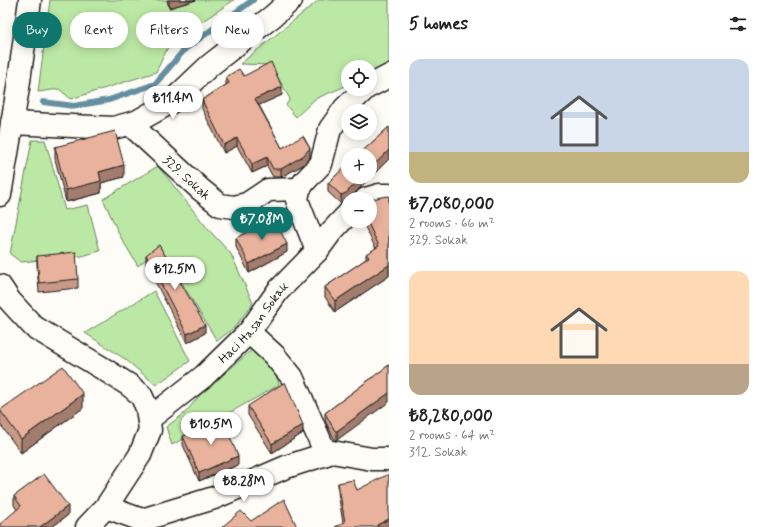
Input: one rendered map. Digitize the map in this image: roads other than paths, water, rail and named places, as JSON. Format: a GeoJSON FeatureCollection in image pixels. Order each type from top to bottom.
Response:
{"type":"FeatureCollection","features":[{"type":"Feature","properties":{"kind":"street"},"geometry":{"type":"LineString","coordinates":[[0,195],[30,0]]}},
{"type":"Feature","properties":{"kind":"street"},"geometry":{"type":"LineString","coordinates":[[12,122],[113,128],[136,122],[171,102],[209,66],[291,0]]}},
{"type":"Feature","properties":{"kind":"street"},"geometry":{"type":"LineString","coordinates":[[377,82],[389,76]]}},
{"type":"Feature","properties":{"kind":"street"},"geometry":{"type":"LineString","coordinates":[[317,251],[297,200],[299,189],[305,180],[322,164],[330,129],[345,108],[358,96]]}},
{"type":"Feature","properties":{"kind":"street","name":"329. Sokak"},"geometry":{"type":"LineString","coordinates":[[130,124],[200,189],[220,205],[234,207],[247,204],[268,190],[299,189]]}},
{"type":"Feature","properties":{"kind":"street"},"geometry":{"type":"LineString","coordinates":[[377,196],[389,195]]}},
{"type":"Feature","properties":{"kind":"street","name":"Haci Hasan Sokak"},"geometry":{"type":"LineString","coordinates":[[149,419],[204,376],[249,332],[278,291],[317,251],[341,221]]}},
{"type":"Feature","properties":{"kind":"street"},"geometry":{"type":"LineString","coordinates":[[0,286],[10,301],[34,327],[129,385],[141,395],[147,408],[150,430],[140,455],[106,507],[87,527]]}},
{"type":"Feature","properties":{"kind":"street"},"geometry":{"type":"LineString","coordinates":[[249,332],[274,355],[292,377],[326,454]]}},
{"type":"Feature","properties":{"kind":"street"},"geometry":{"type":"LineString","coordinates":[[106,507],[142,520],[214,498],[286,467],[332,452],[372,459],[389,459]]}},
{"type":"Feature","properties":{"kind":"waterway"},"geometry":{"type":"LineString","coordinates":[[43,102],[74,106],[109,100],[155,84],[185,49],[253,0]]}}]}
